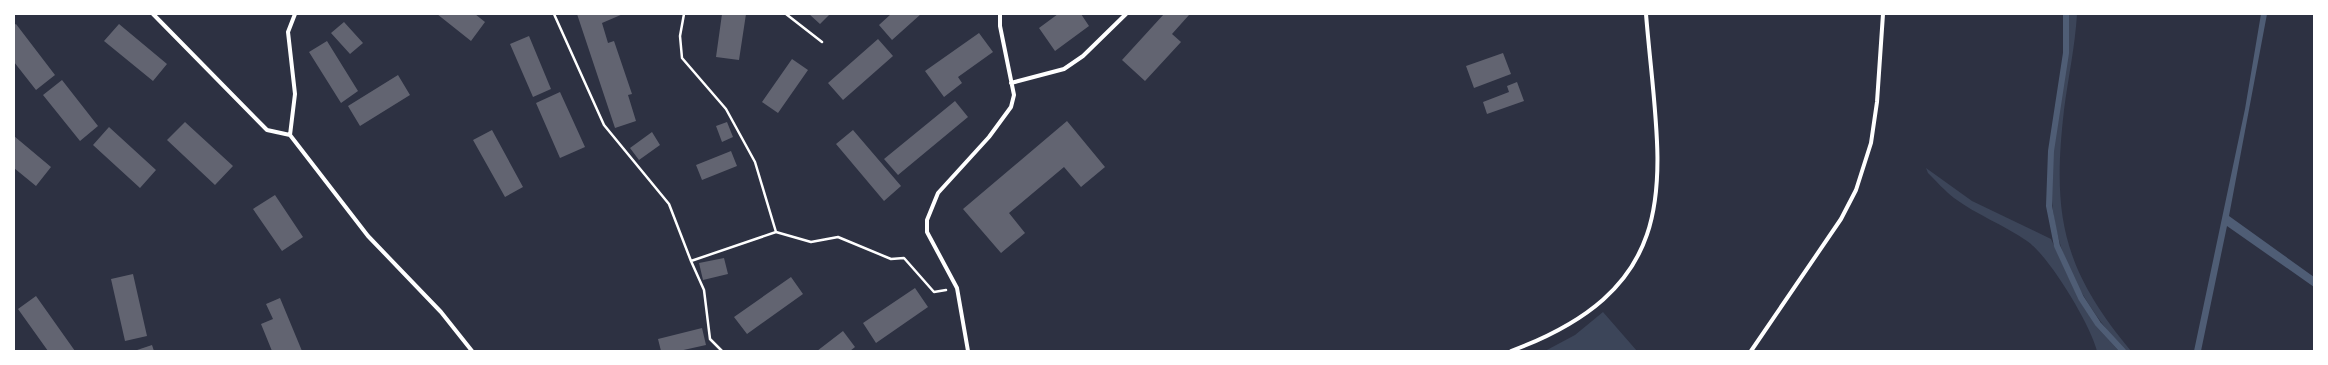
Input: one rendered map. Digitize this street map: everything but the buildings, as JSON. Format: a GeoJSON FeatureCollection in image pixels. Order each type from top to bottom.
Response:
{"type":"FeatureCollection","features":[{"type":"Feature","properties":{"kind":"street"},"geometry":{"type":"LineString","coordinates":[[153,14],[267,130],[290,135],[368,236],[441,312],[472,351]]}},
{"type":"Feature","properties":{"kind":"street"},"geometry":{"type":"LineString","coordinates":[[290,135],[295,94],[288,32],[295,14]]}},
{"type":"Feature","properties":{"kind":"street"},"geometry":{"type":"LineString","coordinates":[[968,351],[957,288],[927,232],[927,220],[938,193],[989,137],[1011,107],[1014,95],[1000,26],[1000,14]]}},
{"type":"Feature","properties":{"kind":"street"},"geometry":{"type":"LineString","coordinates":[[1011,83],[1064,69],[1083,56],[1126,14]]}},
{"type":"Feature","properties":{"kind":"street"},"geometry":{"type":"LineString","coordinates":[[1511,351],[1557,332],[1602,302],[1622,282],[1636,261],[1647,240],[1653,214],[1658,155],[1646,14]]}},
{"type":"Feature","properties":{"kind":"street"},"geometry":{"type":"LineString","coordinates":[[1751,351],[1841,219],[1856,190],[1871,143],[1877,102],[1883,14]]}},
{"type":"Feature","properties":{"kind":"path"},"geometry":{"type":"LineString","coordinates":[[554,14],[604,125],[669,204],[704,290],[710,339],[722,351]]}},
{"type":"Feature","properties":{"kind":"path"},"geometry":{"type":"LineString","coordinates":[[684,14],[680,36],[682,58],[726,109],[752,155],[776,232]]}},
{"type":"Feature","properties":{"kind":"path"},"geometry":{"type":"LineString","coordinates":[[786,14],[822,42]]}},
{"type":"Feature","properties":{"kind":"path"},"geometry":{"type":"LineString","coordinates":[[691,261],[776,232],[811,242],[838,237],[891,259],[904,258],[934,292],[957,288]]}},
{"type":"Feature","properties":{"kind":"shaded area"},"geometry":{"type":"Polygon","coordinates":[[[2068,14],[2077,14],[2064,110],[2061,147],[2060,180],[2062,211],[2067,239],[2076,266],[2090,293],[2108,321],[2131,351],[2124,351],[2091,308],[2078,286],[2067,264],[2059,241],[2054,216],[2051,190],[2052,162],[2066,51],[2068,14]]]}},
{"type":"Feature","properties":{"kind":"shaded area"},"geometry":{"type":"Polygon","coordinates":[[[2261,14],[2267,14],[2229,216],[2314,277],[2314,287],[2227,226],[2201,351],[2194,351],[2245,109],[2261,14]]]}},
{"type":"Feature","properties":{"kind":"shaded area"},"geometry":{"type":"Polygon","coordinates":[[[1926,168],[1972,201],[2051,239],[2079,300],[2096,326],[2119,351],[2097,351],[2093,339],[2068,292],[2047,261],[2036,249],[2018,235],[1972,210],[1954,198],[1928,173],[1926,168]]]}},
{"type":"Feature","properties":{"kind":"shaded area"},"geometry":{"type":"Polygon","coordinates":[[[1603,312],[1637,351],[1545,351],[1575,335],[1603,312]]]}},
{"type":"Feature","properties":{"kind":"waterway"},"geometry":{"type":"LineString","coordinates":[[2066,14],[2066,53],[2051,151],[2049,206],[2057,246],[2081,298],[2098,324],[2123,351]]}}]}
